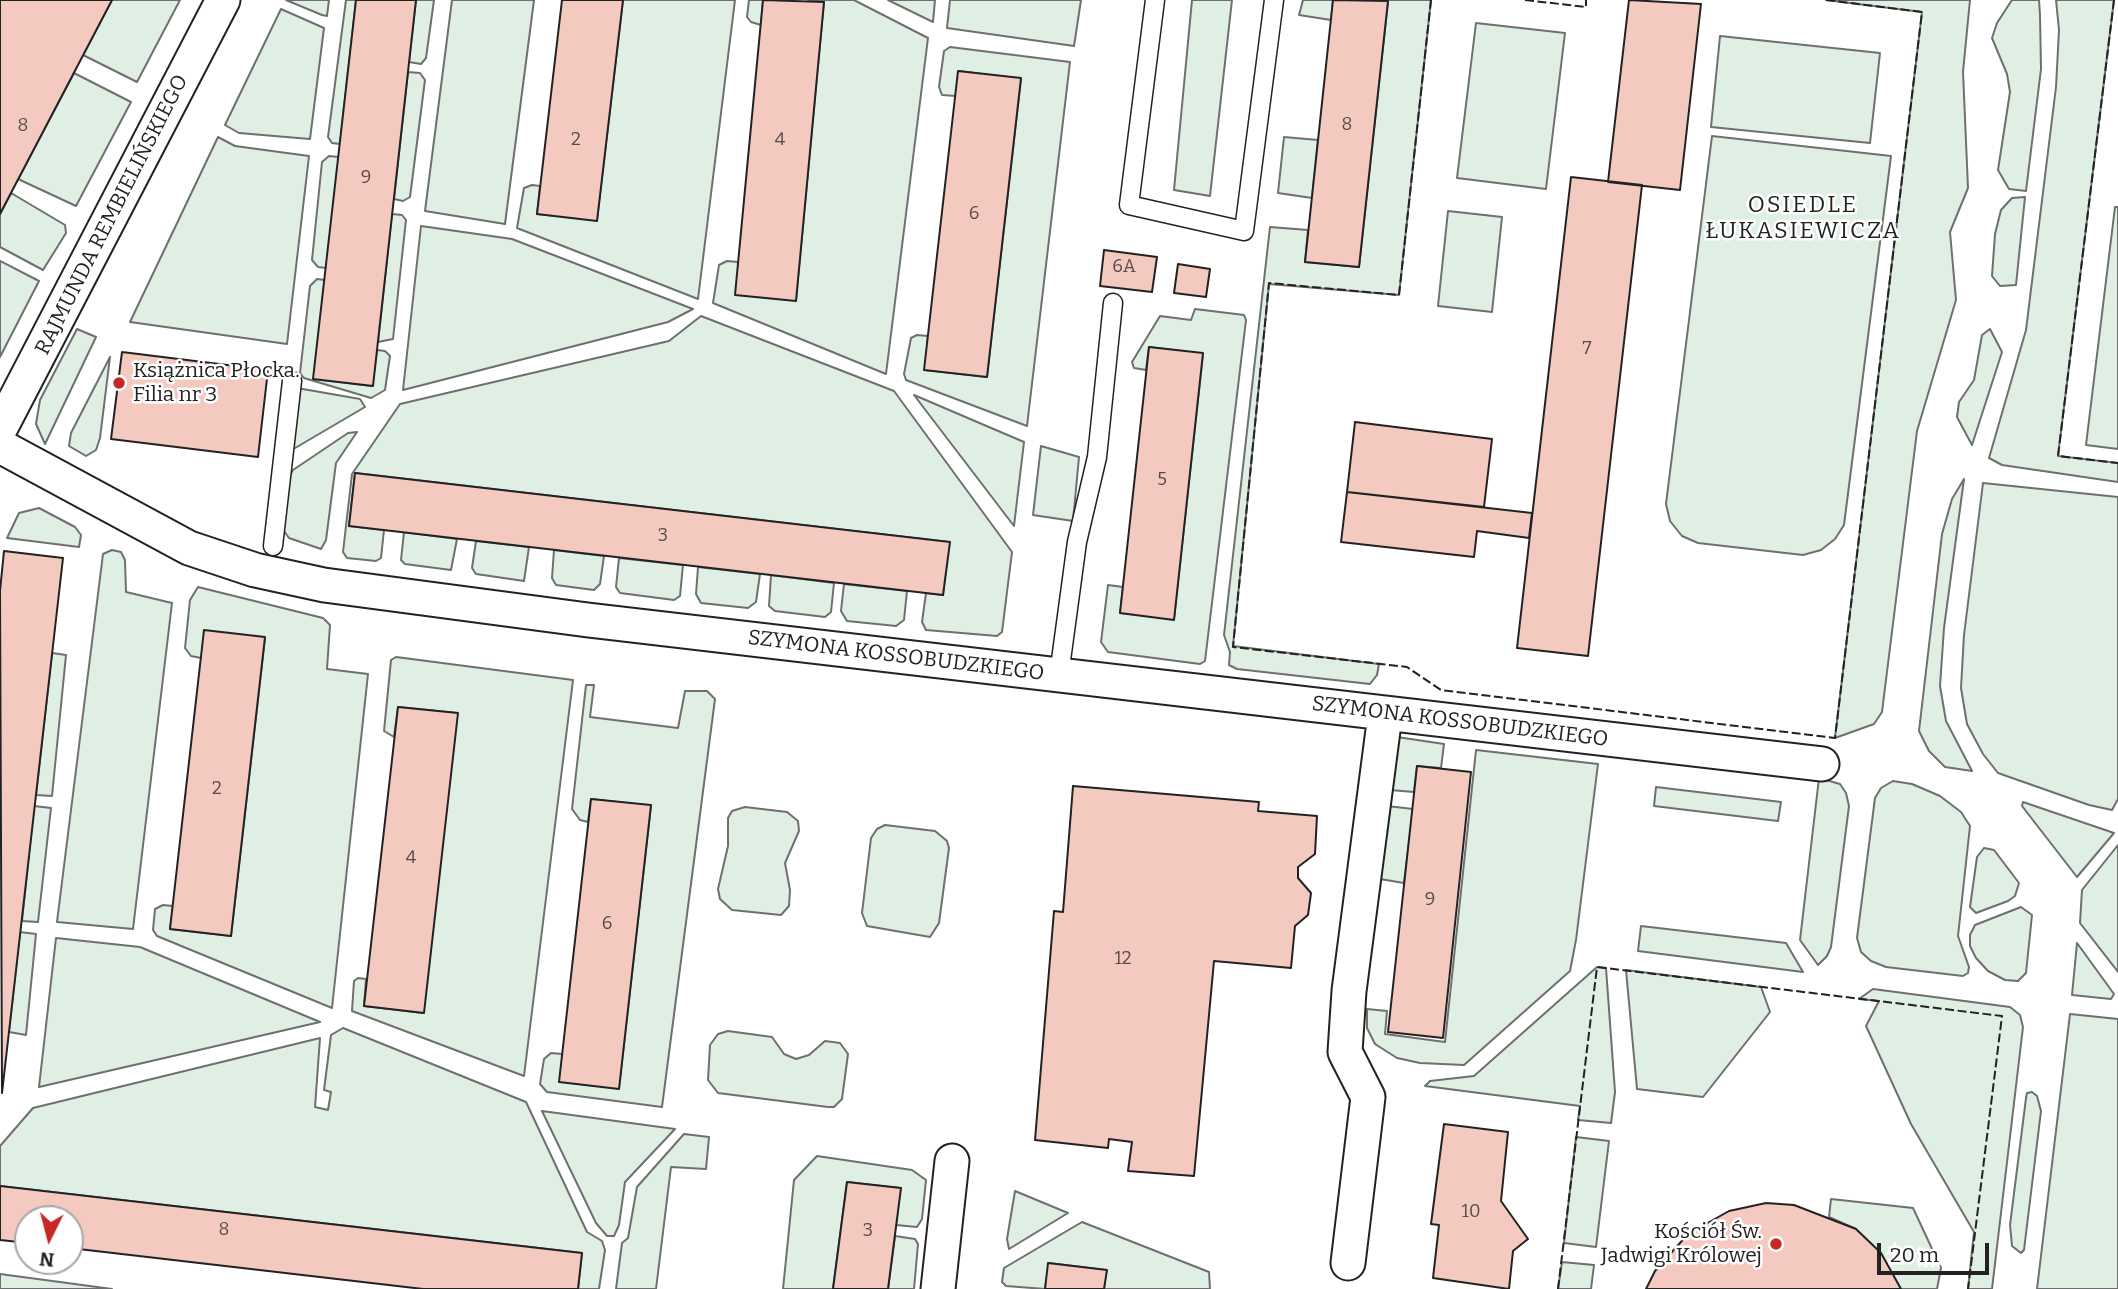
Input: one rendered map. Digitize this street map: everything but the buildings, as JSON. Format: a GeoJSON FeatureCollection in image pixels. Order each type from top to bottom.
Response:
{"type":"FeatureCollection","features":[{"type":"Feature","properties":{"kind":"street","name":"RAJMUNDA REMBIELIŃSKIEGO"},"geometry":{"type":"LineString","coordinates":[[0,429],[223,0]]}},
{"type":"Feature","properties":{"kind":"street","name":"SZYMONA KOSSOBUDZKIEGO"},"geometry":{"type":"LineString","coordinates":[[0,446],[189,548],[255,570],[324,585],[390,596],[1385,715],[1822,764]]}},
{"type":"Feature","properties":{"kind":"street"},"geometry":{"type":"LineString","coordinates":[[1348,1263],[1368,1097],[1345,1052],[1348,1003],[1385,715]]}},
{"type":"Feature","properties":{"kind":"street"},"geometry":{"type":"LineString","coordinates":[[938,1289],[952,1161]]}},
{"type":"Feature","properties":{"kind":"lane"},"geometry":{"type":"LineString","coordinates":[[1155,0],[1129,205],[1244,231],[1274,0]]}},
{"type":"Feature","properties":{"kind":"lane"},"geometry":{"type":"LineString","coordinates":[[1059,675],[1077,542],[1097,457],[1113,303]]}},
{"type":"Feature","properties":{"kind":"lane"},"geometry":{"type":"LineString","coordinates":[[273,546],[292,381]]}},
{"type":"Feature","properties":{"kind":"green space"},"geometry":{"type":"Polygon","coordinates":[[[112,0],[180,0],[137,82],[83,55],[112,0]]]}},
{"type":"Feature","properties":{"kind":"green space"},"geometry":{"type":"Polygon","coordinates":[[[286,0],[329,0],[327,16],[322,15],[286,0]]]}},
{"type":"Feature","properties":{"kind":"green space"},"geometry":{"type":"Polygon","coordinates":[[[346,0],[356,0],[340,144],[332,143],[328,137],[346,0]]]}},
{"type":"Feature","properties":{"kind":"green space"},"geometry":{"type":"Polygon","coordinates":[[[416,0],[434,0],[426,58],[421,64],[409,62],[416,0]]]}},
{"type":"Feature","properties":{"kind":"green space"},"geometry":{"type":"Polygon","coordinates":[[[452,0],[534,0],[505,224],[425,211],[452,0]]]}},
{"type":"Feature","properties":{"kind":"green space"},"geometry":{"type":"Polygon","coordinates":[[[623,0],[735,0],[698,299],[517,228],[524,188],[532,185],[540,186],[537,214],[597,220],[623,0]]]}},
{"type":"Feature","properties":{"kind":"green space"},"geometry":{"type":"Polygon","coordinates":[[[749,0],[763,0],[761,25],[751,22],[747,17],[749,0]]]}},
{"type":"Feature","properties":{"kind":"green space"},"geometry":{"type":"Polygon","coordinates":[[[808,0],[854,0],[928,38],[886,374],[713,303],[719,265],[727,261],[738,262],[796,300],[824,2],[808,0]]]}},
{"type":"Feature","properties":{"kind":"green space"},"geometry":{"type":"Polygon","coordinates":[[[888,0],[935,0],[933,22],[888,0]]]}},
{"type":"Feature","properties":{"kind":"green space"},"geometry":{"type":"Polygon","coordinates":[[[950,0],[1081,0],[1074,46],[947,28],[950,0]]]}},
{"type":"Feature","properties":{"kind":"green space"},"geometry":{"type":"Polygon","coordinates":[[[1192,0],[1232,0],[1210,196],[1174,190],[1192,0]]]}},
{"type":"Feature","properties":{"kind":"green space"},"geometry":{"type":"Polygon","coordinates":[[[1303,0],[1333,0],[1331,20],[1299,15],[1303,0]]]}},
{"type":"Feature","properties":{"kind":"green space"},"geometry":{"type":"Polygon","coordinates":[[[1377,0],[1431,0],[1399,295],[1269,284],[1233,646],[1379,664],[1377,675],[1370,684],[1237,669],[1229,665],[1230,652],[1224,635],[1270,227],[1308,230],[1305,262],[1359,267],[1388,2],[1377,0]]]}},
{"type":"Feature","properties":{"kind":"green space"},"geometry":{"type":"Polygon","coordinates":[[[1826,0],[1970,0],[1963,72],[1968,188],[1950,232],[1956,300],[1917,431],[1882,712],[1874,724],[1835,738],[1922,12],[1826,0]]]}},
{"type":"Feature","properties":{"kind":"green space"},"geometry":{"type":"Polygon","coordinates":[[[2012,0],[2039,0],[2041,69],[2026,191],[2009,189],[1998,170],[2010,92],[2007,74],[1992,38],[1997,23],[2012,0]]]}},
{"type":"Feature","properties":{"kind":"green space"},"geometry":{"type":"Polygon","coordinates":[[[2056,0],[2114,0],[2058,456],[2118,463],[2118,482],[2002,465],[1989,458],[2026,330],[2056,87],[2059,30],[2056,0]]]}},
{"type":"Feature","properties":{"kind":"green space"},"geometry":{"type":"Polygon","coordinates":[[[281,9],[324,28],[310,139],[239,133],[225,125],[281,9]]]}},
{"type":"Feature","properties":{"kind":"green space"},"geometry":{"type":"Polygon","coordinates":[[[1476,23],[1565,33],[1546,189],[1457,178],[1476,23]]]}},
{"type":"Feature","properties":{"kind":"green space"},"geometry":{"type":"Polygon","coordinates":[[[1720,36],[1880,53],[1870,143],[1711,127],[1720,36]]]}},
{"type":"Feature","properties":{"kind":"green space"},"geometry":{"type":"Polygon","coordinates":[[[950,47],[1070,62],[1027,426],[906,380],[904,374],[911,338],[917,335],[928,336],[925,370],[987,377],[1021,79],[959,71],[956,96],[942,95],[939,87],[944,51],[950,47]]]}},
{"type":"Feature","properties":{"kind":"green space"},"geometry":{"type":"Polygon","coordinates":[[[408,72],[420,73],[425,80],[410,197],[403,201],[394,199],[408,72]]]}},
{"type":"Feature","properties":{"kind":"green space"},"geometry":{"type":"Polygon","coordinates":[[[74,73],[131,102],[76,206],[18,179],[74,73]]]}},
{"type":"Feature","properties":{"kind":"green space"},"geometry":{"type":"Polygon","coordinates":[[[1712,136],[1891,156],[1844,525],[1835,539],[1821,550],[1803,555],[1698,543],[1682,536],[1670,521],[1666,504],[1712,136]]]}},
{"type":"Feature","properties":{"kind":"green space"},"geometry":{"type":"Polygon","coordinates":[[[218,137],[235,146],[309,156],[287,344],[130,322],[218,137]]]}},
{"type":"Feature","properties":{"kind":"green space"},"geometry":{"type":"Polygon","coordinates":[[[1284,137],[1318,140],[1312,198],[1278,193],[1284,137]]]}},
{"type":"Feature","properties":{"kind":"green space"},"geometry":{"type":"Polygon","coordinates":[[[329,156],[339,157],[326,268],[318,267],[312,260],[322,162],[329,156]]]}},
{"type":"Feature","properties":{"kind":"green space"},"geometry":{"type":"Polygon","coordinates":[[[11,193],[65,225],[66,233],[43,270],[0,247],[0,214],[11,193]]]}},
{"type":"Feature","properties":{"kind":"green space"},"geometry":{"type":"Polygon","coordinates":[[[2025,197],[2016,285],[2000,286],[1992,276],[1995,234],[2001,210],[2012,198],[2025,197]]]}},
{"type":"Feature","properties":{"kind":"green space"},"geometry":{"type":"Polygon","coordinates":[[[2115,207],[2118,207],[2118,449],[2086,445],[2115,207]]]}},
{"type":"Feature","properties":{"kind":"green space"},"geometry":{"type":"Polygon","coordinates":[[[1448,211],[1502,217],[1492,312],[1438,306],[1448,211]]]}},
{"type":"Feature","properties":{"kind":"green space"},"geometry":{"type":"Polygon","coordinates":[[[392,214],[402,215],[406,220],[393,339],[378,342],[392,214]]]}},
{"type":"Feature","properties":{"kind":"green space"},"geometry":{"type":"Polygon","coordinates":[[[421,226],[512,239],[693,309],[668,322],[403,390],[421,226]]]}},
{"type":"Feature","properties":{"kind":"green space"},"geometry":{"type":"Polygon","coordinates":[[[0,261],[39,281],[0,357],[0,261]]]}},
{"type":"Feature","properties":{"kind":"green space"},"geometry":{"type":"Polygon","coordinates":[[[317,279],[325,280],[314,379],[372,386],[377,350],[385,351],[390,356],[385,390],[371,398],[304,378],[300,373],[310,286],[317,279]]]}},
{"type":"Feature","properties":{"kind":"green space"},"geometry":{"type":"Polygon","coordinates":[[[1195,309],[1244,315],[1246,320],[1205,661],[1200,664],[1108,652],[1101,642],[1108,585],[1123,587],[1120,613],[1174,619],[1203,354],[1149,347],[1146,370],[1134,368],[1132,362],[1160,316],[1191,320],[1195,309]]]}},
{"type":"Feature","properties":{"kind":"green space"},"geometry":{"type":"Polygon","coordinates":[[[701,316],[894,391],[1012,552],[1002,632],[997,636],[926,630],[922,622],[926,593],[943,595],[949,542],[355,473],[349,526],[384,530],[381,558],[376,561],[347,558],[343,552],[352,474],[400,404],[669,341],[701,316]]]}},
{"type":"Feature","properties":{"kind":"green space"},"geometry":{"type":"Polygon","coordinates":[[[77,329],[96,337],[45,444],[36,424],[40,400],[77,329]]]}},
{"type":"Feature","properties":{"kind":"green space"},"geometry":{"type":"Polygon","coordinates":[[[1990,329],[2002,352],[1972,445],[1957,417],[1959,402],[1974,380],[1982,335],[1990,329]]]}},
{"type":"Feature","properties":{"kind":"green space"},"geometry":{"type":"Polygon","coordinates":[[[110,357],[100,438],[96,450],[86,456],[69,446],[71,433],[110,357]]]}},
{"type":"Feature","properties":{"kind":"green space"},"geometry":{"type":"Polygon","coordinates":[[[297,388],[360,399],[365,407],[290,451],[297,388]]]}},
{"type":"Feature","properties":{"kind":"green space"},"geometry":{"type":"Polygon","coordinates":[[[914,395],[1024,442],[1014,526],[914,395]]]}},
{"type":"Feature","properties":{"kind":"green space"},"geometry":{"type":"Polygon","coordinates":[[[357,432],[336,463],[326,540],[321,549],[289,538],[281,527],[286,482],[293,470],[348,433],[357,432]]]}},
{"type":"Feature","properties":{"kind":"green space"},"geometry":{"type":"Polygon","coordinates":[[[1041,446],[1079,457],[1073,521],[1033,515],[1041,446]]]}},
{"type":"Feature","properties":{"kind":"green space"},"geometry":{"type":"Polygon","coordinates":[[[1964,479],[1944,628],[1940,686],[1946,721],[1972,771],[1945,767],[1929,751],[1919,731],[1942,534],[1952,499],[1964,479]]]}},
{"type":"Feature","properties":{"kind":"green space"},"geometry":{"type":"Polygon","coordinates":[[[1983,483],[2118,497],[2118,799],[2112,810],[2089,805],[1998,773],[1983,754],[1967,724],[1961,688],[1964,635],[1983,483]]]}},
{"type":"Feature","properties":{"kind":"green space"},"geometry":{"type":"Polygon","coordinates":[[[39,508],[75,527],[81,535],[79,547],[7,538],[19,513],[39,508]]]}},
{"type":"Feature","properties":{"kind":"green space"},"geometry":{"type":"Polygon","coordinates":[[[404,532],[457,539],[451,570],[405,564],[401,560],[404,532]]]}},
{"type":"Feature","properties":{"kind":"green space"},"geometry":{"type":"Polygon","coordinates":[[[476,541],[529,547],[524,581],[476,574],[472,568],[476,541]]]}},
{"type":"Feature","properties":{"kind":"green space"},"geometry":{"type":"Polygon","coordinates":[[[112,550],[121,552],[125,560],[126,592],[172,603],[133,929],[57,922],[103,554],[112,550]]]}},
{"type":"Feature","properties":{"kind":"green space"},"geometry":{"type":"Polygon","coordinates":[[[554,550],[604,556],[600,584],[594,590],[556,585],[552,578],[554,550]]]}},
{"type":"Feature","properties":{"kind":"green space"},"geometry":{"type":"Polygon","coordinates":[[[619,558],[683,565],[680,596],[674,600],[620,593],[616,587],[619,558]]]}},
{"type":"Feature","properties":{"kind":"green space"},"geometry":{"type":"Polygon","coordinates":[[[698,567],[760,574],[756,602],[748,608],[701,603],[696,594],[698,567]]]}},
{"type":"Feature","properties":{"kind":"green space"},"geometry":{"type":"Polygon","coordinates":[[[771,575],[834,583],[831,612],[825,617],[775,611],[769,606],[771,575]]]}},
{"type":"Feature","properties":{"kind":"green space"},"geometry":{"type":"Polygon","coordinates":[[[844,584],[907,591],[904,620],[896,626],[847,621],[841,611],[844,584]]]}},
{"type":"Feature","properties":{"kind":"green space"},"geometry":{"type":"Polygon","coordinates":[[[198,587],[323,618],[330,625],[327,669],[368,674],[332,1008],[157,936],[153,930],[155,909],[163,905],[173,906],[170,929],[231,936],[265,638],[201,658],[191,656],[185,648],[190,600],[198,587]]]}},
{"type":"Feature","properties":{"kind":"green space"},"geometry":{"type":"Polygon","coordinates":[[[52,653],[66,655],[52,796],[36,795],[52,653]]]}},
{"type":"Feature","properties":{"kind":"green space"},"geometry":{"type":"Polygon","coordinates":[[[396,657],[573,680],[524,1076],[352,1011],[354,981],[358,978],[366,979],[364,1006],[423,1013],[457,713],[398,707],[394,737],[384,731],[391,660],[396,657]]]}},
{"type":"Feature","properties":{"kind":"green space"},"geometry":{"type":"Polygon","coordinates":[[[586,685],[594,685],[590,717],[678,728],[685,691],[707,691],[715,699],[662,1107],[547,1092],[540,1084],[544,1059],[551,1053],[562,1054],[619,1088],[651,806],[591,799],[588,822],[580,820],[572,809],[586,685]]]}},
{"type":"Feature","properties":{"kind":"green space"},"geometry":{"type":"Polygon","coordinates":[[[1397,737],[1444,744],[1441,768],[1417,766],[1414,792],[1390,790],[1397,737]]]}},
{"type":"Feature","properties":{"kind":"green space"},"geometry":{"type":"Polygon","coordinates":[[[1476,750],[1598,764],[1570,971],[1464,1065],[1420,1063],[1397,1058],[1375,1044],[1367,1028],[1367,1009],[1387,1011],[1385,1034],[1445,1042],[1476,750]]]}},
{"type":"Feature","properties":{"kind":"green space"},"geometry":{"type":"Polygon","coordinates":[[[1819,778],[1840,784],[1846,793],[1849,806],[1831,947],[1818,965],[1800,940],[1819,778]]]}},
{"type":"Feature","properties":{"kind":"green space"},"geometry":{"type":"Polygon","coordinates":[[[1893,781],[1912,784],[1940,796],[1961,812],[1970,826],[1958,936],[1969,967],[1968,973],[1963,976],[1886,967],[1871,961],[1861,952],[1857,938],[1875,798],[1881,788],[1893,781]]]}},
{"type":"Feature","properties":{"kind":"green space"},"geometry":{"type":"Polygon","coordinates":[[[1656,787],[1781,802],[1778,821],[1654,806],[1656,787]]]}},
{"type":"Feature","properties":{"kind":"green space"},"geometry":{"type":"Polygon","coordinates":[[[2023,802],[2114,833],[2077,877],[2022,806],[2023,802]]]}},
{"type":"Feature","properties":{"kind":"green space"},"geometry":{"type":"Polygon","coordinates":[[[34,806],[51,808],[38,922],[22,921],[34,806]]]}},
{"type":"Feature","properties":{"kind":"green space"},"geometry":{"type":"Polygon","coordinates":[[[1387,806],[1413,809],[1404,883],[1380,879],[1387,806]]]}},
{"type":"Feature","properties":{"kind":"green space"},"geometry":{"type":"Polygon","coordinates":[[[745,807],[787,812],[798,821],[799,831],[785,863],[790,890],[789,906],[781,915],[732,910],[720,899],[718,889],[728,846],[728,818],[732,811],[745,807]]]}},
{"type":"Feature","properties":{"kind":"green space"},"geometry":{"type":"Polygon","coordinates":[[[885,825],[935,831],[947,841],[949,848],[939,923],[930,937],[867,926],[862,913],[871,838],[877,829],[885,825]]]}},
{"type":"Feature","properties":{"kind":"green space"},"geometry":{"type":"Polygon","coordinates":[[[2118,845],[2118,972],[2080,923],[2082,890],[2118,845]]]}},
{"type":"Feature","properties":{"kind":"green space"},"geometry":{"type":"Polygon","coordinates":[[[1984,848],[1994,850],[2019,883],[2015,896],[2008,901],[1976,913],[1970,907],[1977,857],[1984,848]]]}},
{"type":"Feature","properties":{"kind":"green space"},"geometry":{"type":"Polygon","coordinates":[[[2021,907],[2032,915],[2026,973],[2018,981],[2005,980],[1988,971],[1976,958],[1970,946],[1970,935],[1975,925],[2021,907]]]}},
{"type":"Feature","properties":{"kind":"green space"},"geometry":{"type":"Polygon","coordinates":[[[1641,926],[1786,943],[1803,972],[1638,951],[1641,926]]]}},
{"type":"Feature","properties":{"kind":"green space"},"geometry":{"type":"Polygon","coordinates":[[[20,932],[36,934],[26,1035],[9,1032],[20,932]]]}},
{"type":"Feature","properties":{"kind":"green space"},"geometry":{"type":"Polygon","coordinates":[[[56,938],[140,947],[320,1022],[39,1087],[56,938]]]}},
{"type":"Feature","properties":{"kind":"green space"},"geometry":{"type":"Polygon","coordinates":[[[2077,943],[2114,994],[2111,999],[2072,995],[2077,943]]]}},
{"type":"Feature","properties":{"kind":"green space"},"geometry":{"type":"Polygon","coordinates":[[[1597,967],[1606,968],[1615,1092],[1611,1123],[1578,1120],[1580,1106],[1425,1086],[1430,1081],[1474,1076],[1597,967]]]}},
{"type":"Feature","properties":{"kind":"green space"},"geometry":{"type":"Polygon","coordinates":[[[1626,970],[1761,987],[1770,1012],[1703,1097],[1637,1089],[1626,970]]]}},
{"type":"Feature","properties":{"kind":"green space"},"geometry":{"type":"Polygon","coordinates":[[[1873,989],[2010,1007],[2020,1015],[2023,1027],[1992,1289],[1968,1289],[1974,1232],[1911,1124],[1866,1026],[1879,1001],[1859,999],[1873,989]]]}},
{"type":"Feature","properties":{"kind":"green space"},"geometry":{"type":"Polygon","coordinates":[[[2070,1014],[2118,1019],[2118,1289],[2037,1289],[2070,1014]]]}},
{"type":"Feature","properties":{"kind":"green space"},"geometry":{"type":"Polygon","coordinates":[[[343,1028],[526,1102],[587,1232],[602,1241],[605,1250],[599,1289],[578,1289],[582,1253],[0,1186],[0,1146],[33,1108],[320,1038],[315,1107],[328,1110],[331,1092],[324,1090],[331,1035],[343,1028]]]}},
{"type":"Feature","properties":{"kind":"green space"},"geometry":{"type":"Polygon","coordinates":[[[728,1031],[772,1037],[784,1054],[796,1059],[809,1055],[825,1041],[840,1043],[848,1054],[842,1099],[834,1107],[828,1107],[718,1093],[708,1080],[710,1045],[718,1034],[728,1031]]]}},
{"type":"Feature","properties":{"kind":"green space"},"geometry":{"type":"Polygon","coordinates":[[[2032,1092],[2037,1096],[2041,1111],[2024,1250],[2021,1253],[2012,1246],[2010,1225],[2026,1098],[2027,1093],[2032,1092]]]}},
{"type":"Feature","properties":{"kind":"green space"},"geometry":{"type":"Polygon","coordinates":[[[542,1111],[675,1129],[625,1182],[619,1225],[614,1236],[607,1236],[596,1223],[542,1111]]]}},
{"type":"Feature","properties":{"kind":"green space"},"geometry":{"type":"Polygon","coordinates":[[[684,1134],[709,1137],[706,1169],[671,1167],[656,1289],[616,1289],[622,1243],[628,1238],[637,1187],[684,1134]]]}},
{"type":"Feature","properties":{"kind":"green space"},"geometry":{"type":"Polygon","coordinates":[[[1576,1137],[1609,1141],[1596,1247],[1564,1243],[1576,1137]]]}},
{"type":"Feature","properties":{"kind":"green space"},"geometry":{"type":"Polygon","coordinates":[[[817,1156],[912,1170],[926,1180],[922,1219],[917,1227],[896,1225],[900,1188],[847,1182],[833,1289],[783,1289],[794,1180],[817,1156]]]}},
{"type":"Feature","properties":{"kind":"green space"},"geometry":{"type":"Polygon","coordinates":[[[1015,1191],[1068,1213],[1009,1249],[1007,1239],[1015,1191]]]}},
{"type":"Feature","properties":{"kind":"green space"},"geometry":{"type":"Polygon","coordinates":[[[1831,1199],[1913,1208],[1941,1268],[1937,1289],[1901,1289],[1856,1229],[1829,1217],[1831,1199]]]}},
{"type":"Feature","properties":{"kind":"green space"},"geometry":{"type":"Polygon","coordinates":[[[1082,1222],[1209,1272],[1210,1289],[1104,1289],[1106,1270],[1049,1263],[1045,1289],[1006,1286],[1002,1282],[1004,1268],[1082,1222]]]}},
{"type":"Feature","properties":{"kind":"green space"},"geometry":{"type":"Polygon","coordinates":[[[895,1236],[915,1239],[918,1244],[914,1289],[888,1289],[895,1236]]]}},
{"type":"Feature","properties":{"kind":"green space"},"geometry":{"type":"Polygon","coordinates":[[[1562,1262],[1594,1265],[1591,1289],[1558,1289],[1562,1262]]]}},
{"type":"Feature","properties":{"kind":"green space"},"geometry":{"type":"Polygon","coordinates":[[[0,1274],[112,1289],[0,1289],[0,1274]]]}},
{"type":"Feature","properties":{"kind":"fence"},"geometry":{"type":"LineString","coordinates":[[1431,0],[1399,295],[1269,283],[1233,647],[1407,667],[1441,690],[1835,738],[1922,12],[1826,0]]}},
{"type":"Feature","properties":{"kind":"fence"},"geometry":{"type":"LineString","coordinates":[[1525,0],[1586,7],[1586,0]]}},
{"type":"Feature","properties":{"kind":"fence"},"geometry":{"type":"LineString","coordinates":[[2114,0],[2058,456],[2118,463]]}},
{"type":"Feature","properties":{"kind":"fence"},"geometry":{"type":"LineString","coordinates":[[1558,1289],[1597,967],[2002,1016],[1968,1289]]}},
{"type":"Feature","properties":{"kind":"place","name":"Książnica Płocka. Filia nr 3"},"geometry":{"type":"Point","coordinates":[119,383]}},
{"type":"Feature","properties":{"kind":"place","name":"Kościół Św. Jadwigi Królowej"},"geometry":{"type":"Point","coordinates":[1776,1244]}},
{"type":"Feature","properties":{"kind":"district","name":"OSIEDLE ŁUKASIEWICZA"},"geometry":{"type":"Point","coordinates":[1803,219]}}]}
